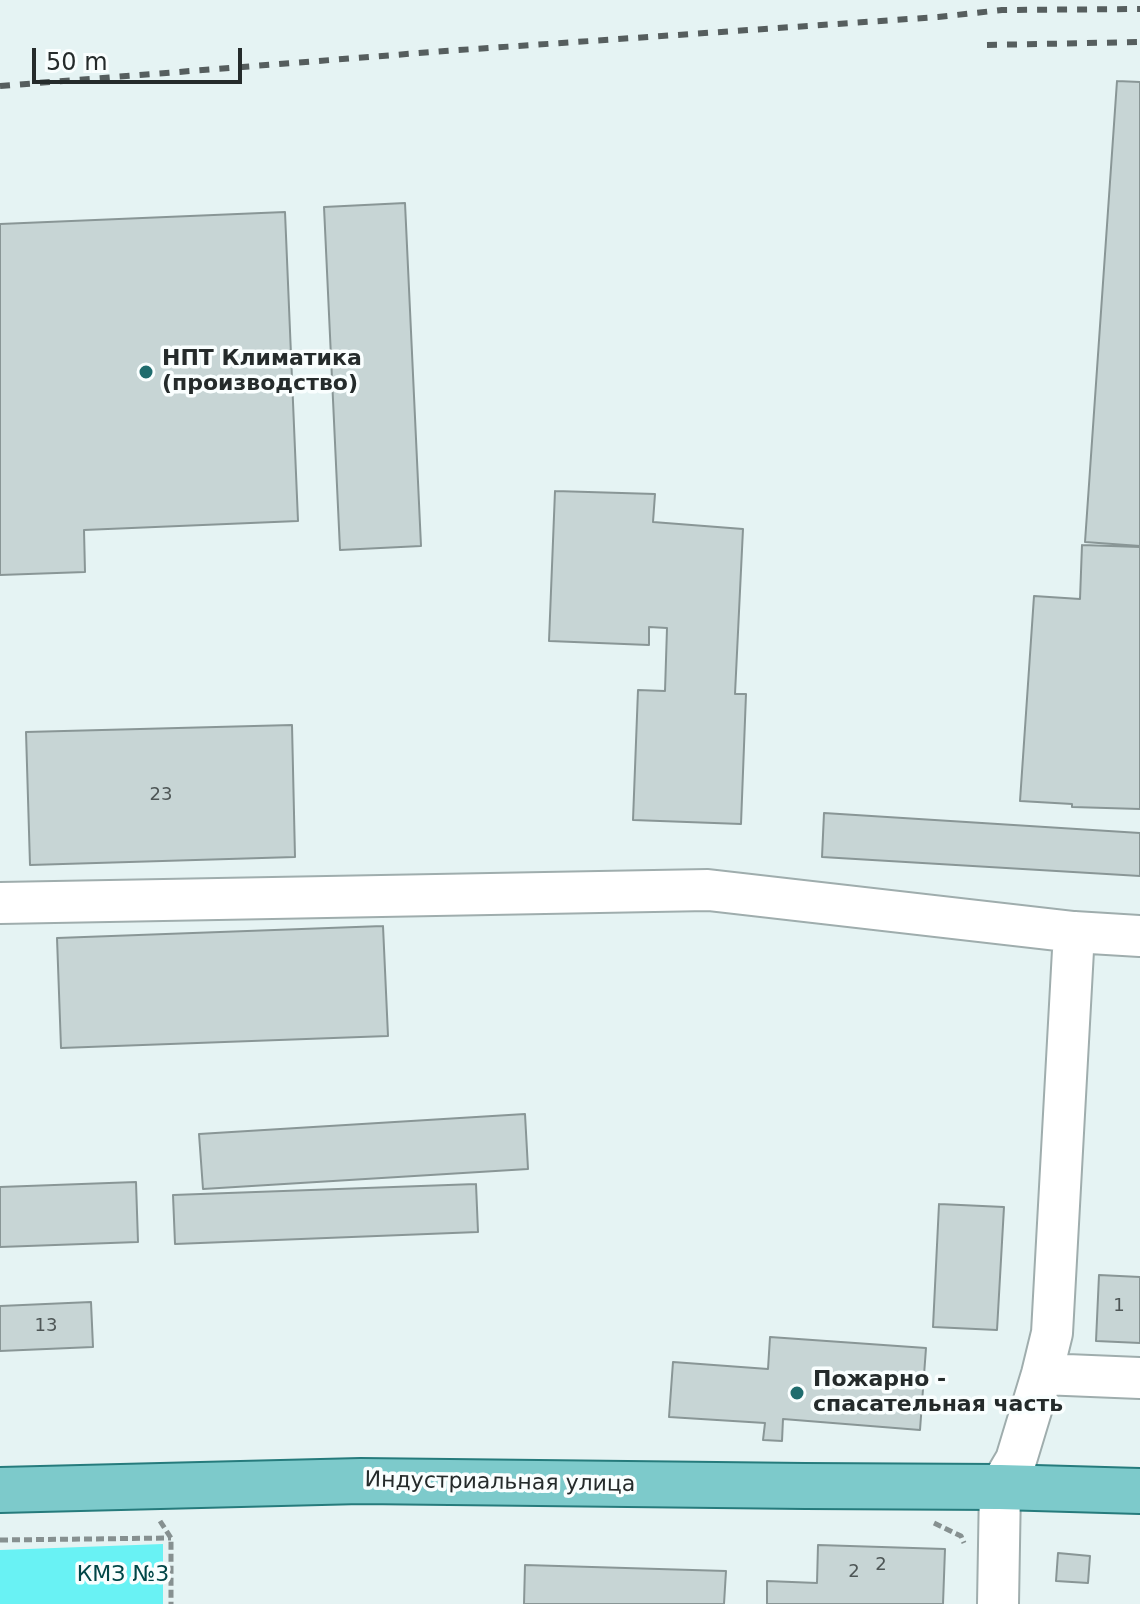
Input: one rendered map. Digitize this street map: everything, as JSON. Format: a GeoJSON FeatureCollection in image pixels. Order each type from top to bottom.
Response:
{"type":"FeatureCollection","features":[{"type":"Feature","properties":{"kind":"main road","name":"Индустриальная улица"},"geometry":{"type":"LineString","coordinates":[[0,1490],[361,1481],[1140,1491]]}},
{"type":"Feature","properties":{"kind":"street"},"geometry":{"type":"LineString","coordinates":[[0,903],[708,890],[1074,932],[1140,936]]}},
{"type":"Feature","properties":{"kind":"street"},"geometry":{"type":"LineString","coordinates":[[998,1604],[1000,1487],[1016,1460],[1052,1333],[1074,932]]}},
{"type":"Feature","properties":{"kind":"street"},"geometry":{"type":"LineString","coordinates":[[1042,1374],[1140,1378]]}},
{"type":"Feature","properties":{"kind":"path"},"geometry":{"type":"LineString","coordinates":[[159,1519],[171,1538],[171,1604]]}},
{"type":"Feature","properties":{"kind":"path"},"geometry":{"type":"LineString","coordinates":[[0,1540],[171,1538]]}},
{"type":"Feature","properties":{"kind":"green space","name":"КМЗ №3"},"geometry":{"type":"Polygon","coordinates":[[[163,1544],[163,1604],[0,1604],[0,1550],[163,1544]]]}},
{"type":"Feature","properties":{"kind":"building"},"geometry":{"type":"Polygon","coordinates":[[[1117,81],[1140,82],[1140,546],[1085,542],[1117,81]]]}},
{"type":"Feature","properties":{"kind":"building"},"geometry":{"type":"Polygon","coordinates":[[[405,203],[421,546],[340,550],[324,207],[405,203]]]}},
{"type":"Feature","properties":{"kind":"building","name":"НПТ Климатика (производство)"},"geometry":{"type":"Polygon","coordinates":[[[285,212],[298,521],[84,530],[85,572],[0,575],[0,224],[285,212]]]}},
{"type":"Feature","properties":{"kind":"building"},"geometry":{"type":"Polygon","coordinates":[[[555,491],[655,494],[653,522],[743,529],[735,694],[746,694],[741,824],[633,820],[638,690],[665,691],[667,628],[649,627],[649,645],[549,641],[555,491]]]}},
{"type":"Feature","properties":{"kind":"building"},"geometry":{"type":"Polygon","coordinates":[[[1082,545],[1140,547],[1140,809],[1072,807],[1072,804],[1020,801],[1034,596],[1080,599],[1082,545]]]}},
{"type":"Feature","properties":{"kind":"building"},"geometry":{"type":"Polygon","coordinates":[[[292,725],[295,857],[30,865],[26,732],[292,725]]]}},
{"type":"Feature","properties":{"kind":"building"},"geometry":{"type":"Polygon","coordinates":[[[824,813],[1140,833],[1140,876],[822,857],[824,813]]]}},
{"type":"Feature","properties":{"kind":"building"},"geometry":{"type":"Polygon","coordinates":[[[383,926],[388,1036],[61,1048],[57,938],[383,926]]]}},
{"type":"Feature","properties":{"kind":"building"},"geometry":{"type":"Polygon","coordinates":[[[525,1114],[528,1169],[203,1189],[199,1134],[525,1114]]]}},
{"type":"Feature","properties":{"kind":"building"},"geometry":{"type":"Polygon","coordinates":[[[136,1182],[138,1242],[0,1247],[0,1187],[136,1182]]]}},
{"type":"Feature","properties":{"kind":"building"},"geometry":{"type":"Polygon","coordinates":[[[476,1184],[478,1232],[175,1244],[173,1195],[476,1184]]]}},
{"type":"Feature","properties":{"kind":"building"},"geometry":{"type":"Polygon","coordinates":[[[939,1204],[1004,1207],[997,1330],[933,1327],[939,1204]]]}},
{"type":"Feature","properties":{"kind":"building"},"geometry":{"type":"Polygon","coordinates":[[[1099,1275],[1140,1277],[1140,1343],[1096,1341],[1099,1275]]]}},
{"type":"Feature","properties":{"kind":"building"},"geometry":{"type":"Polygon","coordinates":[[[91,1302],[93,1347],[0,1351],[0,1306],[91,1302]]]}},
{"type":"Feature","properties":{"kind":"building","name":"Пожарно - спасательная часть"},"geometry":{"type":"Polygon","coordinates":[[[770,1337],[926,1348],[920,1430],[783,1419],[782,1441],[763,1440],[765,1423],[669,1417],[673,1362],[768,1369],[770,1337]]]}},
{"type":"Feature","properties":{"kind":"building"},"geometry":{"type":"Polygon","coordinates":[[[818,1545],[945,1549],[943,1604],[767,1604],[767,1581],[817,1583],[818,1545]]]}},
{"type":"Feature","properties":{"kind":"building"},"geometry":{"type":"Polygon","coordinates":[[[1058,1553],[1090,1556],[1088,1583],[1056,1581],[1058,1553]]]}},
{"type":"Feature","properties":{"kind":"building"},"geometry":{"type":"Polygon","coordinates":[[[525,1565],[726,1571],[724,1604],[524,1604],[525,1565]]]}},
{"type":"Feature","properties":{"kind":"railway"},"geometry":{"type":"LineString","coordinates":[[0,86],[1002,10],[1140,9]]}},
{"type":"Feature","properties":{"kind":"railway"},"geometry":{"type":"LineString","coordinates":[[987,45],[1140,42]]}},
{"type":"Feature","properties":{"kind":"place","name":"НПТ Климатика (производство)"},"geometry":{"type":"Point","coordinates":[146,372]}},
{"type":"Feature","properties":{"kind":"place","name":"Пожарно - спасательная часть"},"geometry":{"type":"Point","coordinates":[797,1393]}}]}
